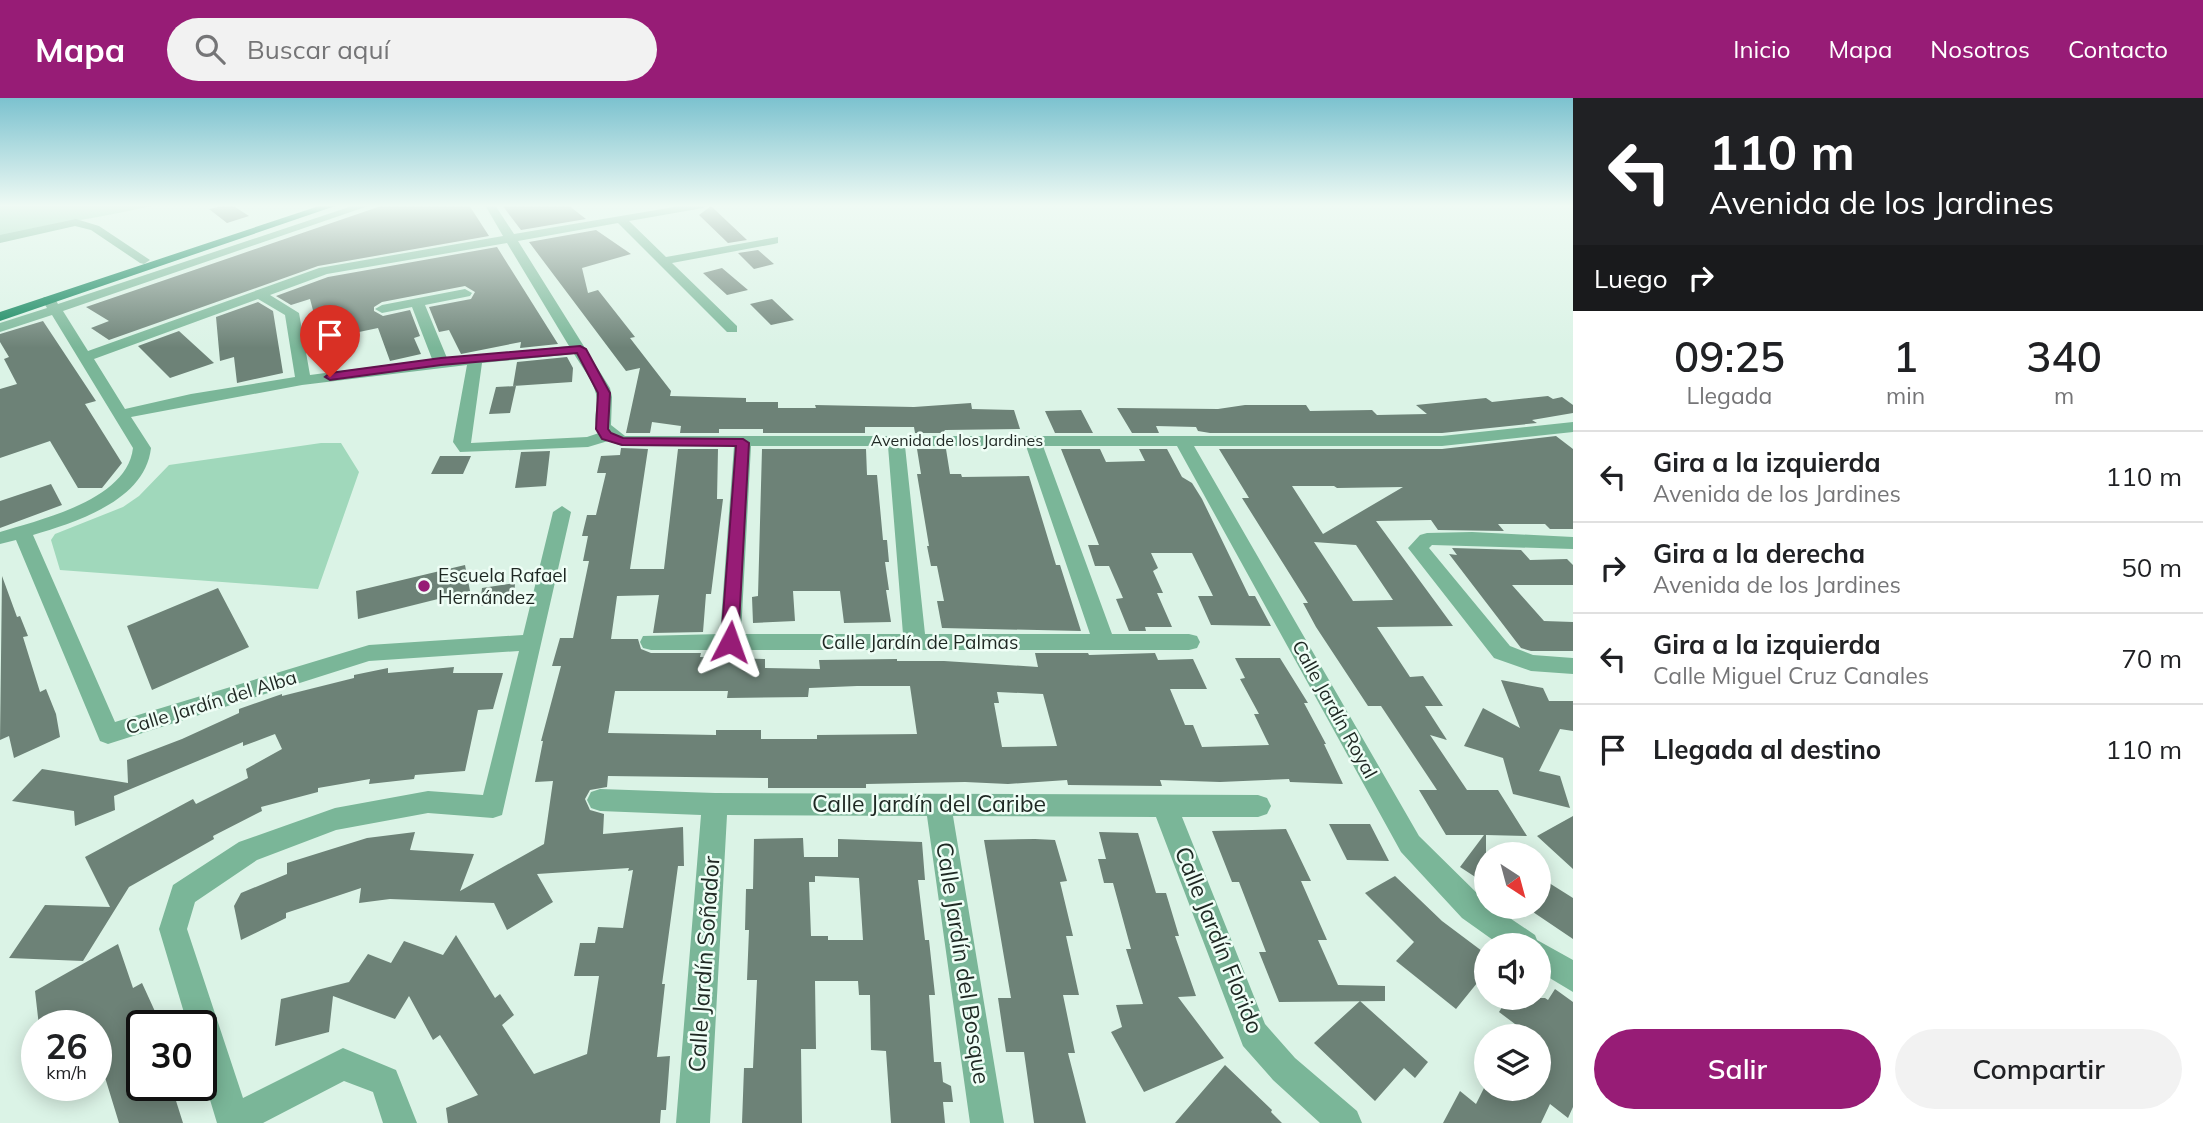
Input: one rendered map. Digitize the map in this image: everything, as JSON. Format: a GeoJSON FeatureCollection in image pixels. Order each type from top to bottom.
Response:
{"type":"FeatureCollection","features":[{"type":"Feature","properties":{"kind":"main road"},"geometry":{"type":"LineString","coordinates":[[0,307],[166,253]]}},
{"type":"Feature","properties":{"kind":"main road"},"geometry":{"type":"LineString","coordinates":[[0,317],[52,305],[198,253]]}},
{"type":"Feature","properties":{"kind":"street"},"geometry":{"type":"LineString","coordinates":[[133,253],[144,260]]}},
{"type":"Feature","properties":{"kind":"street"},"geometry":{"type":"LineString","coordinates":[[0,328],[52,305],[215,253]]}},
{"type":"Feature","properties":{"kind":"street"},"geometry":{"type":"LineString","coordinates":[[387,253],[391,258]]}},
{"type":"Feature","properties":{"kind":"street"},"geometry":{"type":"LineString","coordinates":[[85,357],[324,271],[422,253]]}},
{"type":"Feature","properties":{"kind":"street"},"geometry":{"type":"LineString","coordinates":[[475,359],[461,442],[466,448],[588,442],[607,436],[602,429],[604,393],[520,253]]}},
{"type":"Feature","properties":{"kind":"street"},"geometry":{"type":"LineString","coordinates":[[656,253],[732,329]]}},
{"type":"Feature","properties":{"kind":"street"},"geometry":{"type":"LineString","coordinates":[[665,261],[707,253]]}},
{"type":"Feature","properties":{"kind":"street"},"geometry":{"type":"LineString","coordinates":[[382,309],[465,293]]}},
{"type":"Feature","properties":{"kind":"street"},"geometry":{"type":"LineString","coordinates":[[258,294],[292,313],[303,380]]}},
{"type":"Feature","properties":{"kind":"street"},"geometry":{"type":"LineString","coordinates":[[417,302],[441,362]]}},
{"type":"Feature","properties":{"kind":"street"},"geometry":{"type":"LineString","coordinates":[[11,535],[104,500],[139,468],[142,448],[52,305]]}},
{"type":"Feature","properties":{"kind":"street"},"geometry":{"type":"LineString","coordinates":[[121,415],[161,404],[303,380],[441,362],[580,349]]}},
{"type":"Feature","properties":{"kind":"street","name":"Avenida de los Jardines"},"geometry":{"type":"LineString","coordinates":[[607,436],[622,442],[743,443],[1032,440],[1443,441],[1573,428]]}},
{"type":"Feature","properties":{"kind":"street"},"geometry":{"type":"LineString","coordinates":[[1032,440],[1104,642]]}},
{"type":"Feature","properties":{"kind":"street"},"geometry":{"type":"LineString","coordinates":[[896,441],[915,642]]}},
{"type":"Feature","properties":{"kind":"street","name":"Calle Jardín Royal"},"geometry":{"type":"LineString","coordinates":[[1183,441],[1410,845],[1472,909],[1507,933]]}},
{"type":"Feature","properties":{"kind":"street"},"geometry":{"type":"LineString","coordinates":[[730,642],[743,443]]}},
{"type":"Feature","properties":{"kind":"street"},"geometry":{"type":"LineString","coordinates":[[400,1123],[385,1081],[343,1064],[234,1121],[173,929],[183,894],[248,851],[335,819],[428,802],[493,807],[562,512]]}},
{"type":"Feature","properties":{"kind":"street","name":"Calle Jardín del Alba"},"geometry":{"type":"LineString","coordinates":[[11,535],[108,734],[369,653],[531,642]]}},
{"type":"Feature","properties":{"kind":"street"},"geometry":{"type":"LineString","coordinates":[[1573,543],[1472,538],[1427,539],[1419,548],[1502,652],[1531,663],[1573,666]]}},
{"type":"Feature","properties":{"kind":"street","name":"Calle Jardín de Palmas"},"geometry":{"type":"LineString","coordinates":[[651,642],[1189,642]]}},
{"type":"Feature","properties":{"kind":"street","name":"Calle Jardín del Caribe"},"geometry":{"type":"LineString","coordinates":[[600,800],[715,804],[1258,806]]}},
{"type":"Feature","properties":{"kind":"street","name":"Calle Jardín del Bosque"},"geometry":{"type":"LineString","coordinates":[[938,803],[987,1123]]}},
{"type":"Feature","properties":{"kind":"street","name":"Calle Jardín Soñador"},"geometry":{"type":"LineString","coordinates":[[693,1123],[715,804]]}},
{"type":"Feature","properties":{"kind":"street","name":"Calle Jardín Florido"},"geometry":{"type":"LineString","coordinates":[[1166,806],[1254,1035],[1284,1069],[1345,1123]]}},
{"type":"Feature","properties":{"kind":"street"},"geometry":{"type":"LineString","coordinates":[[1551,963],[1573,977]]}},
{"type":"Feature","properties":{"kind":"green space"},"geometry":{"type":"Polygon","coordinates":[[[321,443],[341,443],[359,472],[318,589],[60,570],[51,540],[55,534],[123,507],[139,496],[169,465],[321,443]]]}},
{"type":"Feature","properties":{"kind":"building"},"geometry":{"type":"Polygon","coordinates":[[[244,253],[393,253],[318,266],[109,340],[91,328],[109,321],[86,307],[244,253]]]}},
{"type":"Feature","properties":{"kind":"building"},"geometry":{"type":"Polygon","coordinates":[[[464,253],[501,253],[558,344],[520,348],[521,342],[461,354],[449,330],[439,332],[429,307],[471,299],[475,292],[465,286],[382,302],[374,307],[374,311],[383,316],[410,310],[420,336],[414,338],[421,354],[390,361],[378,328],[321,340],[310,299],[291,305],[276,296],[328,277],[464,253]]]}},
{"type":"Feature","properties":{"kind":"building"},"geometry":{"type":"Polygon","coordinates":[[[537,253],[631,254],[582,268],[588,293],[598,290],[635,337],[630,338],[671,391],[670,396],[746,398],[746,402],[778,402],[778,408],[816,408],[815,405],[914,407],[971,403],[972,409],[1014,410],[1020,429],[915,433],[914,427],[865,427],[865,433],[763,433],[763,429],[719,429],[719,433],[680,433],[681,426],[652,422],[650,433],[626,433],[640,368],[626,371],[537,253]]]}},
{"type":"Feature","properties":{"kind":"building"},"geometry":{"type":"Polygon","coordinates":[[[738,253],[761,253],[774,264],[754,269],[738,253]]]}},
{"type":"Feature","properties":{"kind":"building"},"geometry":{"type":"Polygon","coordinates":[[[722,268],[748,290],[727,295],[703,273],[722,268]]]}},
{"type":"Feature","properties":{"kind":"building"},"geometry":{"type":"Polygon","coordinates":[[[772,299],[794,320],[771,325],[750,304],[772,299]]]}},
{"type":"Feature","properties":{"kind":"building"},"geometry":{"type":"Polygon","coordinates":[[[258,302],[273,311],[283,373],[237,383],[234,357],[220,361],[216,317],[258,302]]]}},
{"type":"Feature","properties":{"kind":"building"},"geometry":{"type":"Polygon","coordinates":[[[43,321],[96,401],[85,404],[122,463],[102,488],[78,488],[50,441],[0,458],[0,389],[17,384],[4,359],[9,357],[0,342],[0,334],[43,321]]]}},
{"type":"Feature","properties":{"kind":"building"},"geometry":{"type":"Polygon","coordinates":[[[179,331],[214,363],[170,378],[138,346],[179,331]]]}},
{"type":"Feature","properties":{"kind":"building"},"geometry":{"type":"Polygon","coordinates":[[[567,357],[573,368],[572,382],[513,386],[517,362],[567,357]]]}},
{"type":"Feature","properties":{"kind":"building"},"geometry":{"type":"Polygon","coordinates":[[[516,386],[510,413],[489,414],[496,387],[516,386]]]}},
{"type":"Feature","properties":{"kind":"building"},"geometry":{"type":"Polygon","coordinates":[[[1548,396],[1553,399],[1562,397],[1573,405],[1573,413],[1532,420],[1537,423],[1442,433],[1210,433],[1198,431],[1196,427],[1156,426],[1159,433],[1132,433],[1117,408],[1218,409],[1245,405],[1306,405],[1310,411],[1372,410],[1377,415],[1427,414],[1416,405],[1486,398],[1492,402],[1548,396]]]}},
{"type":"Feature","properties":{"kind":"building"},"geometry":{"type":"Polygon","coordinates":[[[1081,410],[1093,433],[1055,433],[1045,411],[1081,410]]]}},
{"type":"Feature","properties":{"kind":"building"},"geometry":{"type":"Polygon","coordinates":[[[1556,436],[1573,449],[1573,529],[1550,529],[1545,524],[1498,524],[1504,531],[1438,530],[1431,520],[1376,521],[1453,626],[1377,627],[1410,677],[1423,676],[1443,706],[1425,706],[1447,740],[1430,735],[1467,790],[1498,790],[1527,836],[1486,835],[1486,842],[1479,842],[1484,835],[1446,835],[1419,790],[1437,790],[1381,706],[1368,706],[1316,627],[1303,603],[1308,603],[1242,498],[1249,498],[1219,449],[1442,449],[1556,436]],[[1292,486],[1323,534],[1403,487],[1337,488],[1292,486]],[[1314,542],[1353,601],[1393,600],[1356,545],[1314,542]]]}},
{"type":"Feature","properties":{"kind":"building"},"geometry":{"type":"Polygon","coordinates":[[[621,448],[648,449],[630,569],[664,569],[678,449],[718,449],[717,499],[723,499],[711,594],[706,594],[703,632],[653,633],[659,595],[617,596],[611,639],[638,639],[641,649],[651,653],[701,653],[700,657],[765,659],[765,668],[820,669],[819,660],[897,659],[1038,667],[1035,653],[1155,653],[1158,660],[1193,659],[1207,689],[1170,689],[1185,725],[1193,725],[1202,747],[1269,745],[1254,714],[1259,714],[1240,679],[1245,678],[1235,658],[1280,658],[1308,703],[1304,703],[1343,784],[1290,782],[1289,779],[1220,782],[1160,780],[1162,786],[1068,785],[1067,780],[1008,784],[866,784],[866,788],[768,788],[768,778],[608,776],[607,787],[590,790],[585,799],[590,810],[604,814],[603,834],[683,827],[684,866],[678,866],[662,984],[665,984],[657,1057],[670,1056],[666,1110],[661,1110],[660,1123],[448,1123],[446,1108],[478,1095],[440,1035],[433,1040],[409,996],[395,1019],[333,996],[329,1032],[275,1046],[281,999],[349,982],[368,954],[391,963],[404,941],[443,955],[456,935],[495,998],[500,994],[514,1015],[502,1025],[534,1074],[587,1054],[599,976],[574,976],[580,943],[595,943],[598,927],[623,928],[633,870],[628,871],[629,868],[537,874],[553,902],[507,930],[494,903],[390,899],[359,903],[361,888],[286,913],[286,918],[241,940],[234,906],[241,893],[287,874],[287,863],[367,838],[415,832],[410,850],[474,854],[460,891],[544,844],[553,781],[535,782],[541,741],[561,666],[552,666],[560,638],[573,638],[589,561],[583,561],[588,536],[582,536],[587,515],[596,515],[606,473],[597,473],[601,456],[620,455],[621,448]],[[910,686],[809,688],[808,697],[727,698],[728,691],[615,691],[608,733],[716,735],[716,730],[761,730],[761,739],[817,739],[817,735],[917,734],[910,686]],[[997,692],[999,703],[994,703],[1002,747],[1057,746],[1043,694],[997,692]]]}},
{"type":"Feature","properties":{"kind":"building"},"geometry":{"type":"Polygon","coordinates":[[[762,449],[866,449],[867,475],[877,475],[883,540],[887,540],[889,562],[885,562],[889,590],[886,590],[891,622],[844,623],[840,591],[793,591],[795,621],[753,623],[752,597],[758,596],[762,449]]]}},
{"type":"Feature","properties":{"kind":"building"},"geometry":{"type":"Polygon","coordinates":[[[917,449],[946,449],[950,474],[961,474],[962,477],[1029,476],[1056,565],[1060,565],[1081,631],[942,628],[937,601],[944,601],[937,566],[931,566],[927,546],[917,474],[921,474],[917,449]]]}},
{"type":"Feature","properties":{"kind":"building"},"geometry":{"type":"Polygon","coordinates":[[[1061,449],[1100,449],[1106,462],[1145,461],[1139,449],[1167,449],[1182,477],[1192,483],[1202,499],[1249,596],[1255,596],[1271,626],[1211,625],[1198,596],[1213,596],[1192,553],[1151,553],[1158,568],[1153,571],[1163,593],[1157,593],[1172,627],[1145,627],[1146,631],[1129,631],[1116,599],[1123,598],[1109,566],[1095,566],[1088,545],[1099,545],[1061,449]]]}},
{"type":"Feature","properties":{"kind":"building"},"geometry":{"type":"Polygon","coordinates":[[[550,451],[546,486],[515,488],[521,452],[550,451]]]}},
{"type":"Feature","properties":{"kind":"building"},"geometry":{"type":"Polygon","coordinates":[[[440,456],[471,456],[463,474],[431,474],[440,456]]]}},
{"type":"Feature","properties":{"kind":"building"},"geometry":{"type":"Polygon","coordinates":[[[51,484],[62,505],[0,528],[0,501],[51,484]]]}},
{"type":"Feature","properties":{"kind":"building"},"geometry":{"type":"Polygon","coordinates":[[[1452,548],[1521,550],[1530,560],[1567,559],[1573,565],[1573,585],[1512,585],[1544,621],[1573,622],[1573,651],[1531,651],[1521,648],[1449,554],[1457,555],[1452,548]]]}},
{"type":"Feature","properties":{"kind":"building"},"geometry":{"type":"Polygon","coordinates":[[[465,565],[470,591],[358,619],[356,591],[465,565]]]}},
{"type":"Feature","properties":{"kind":"building"},"geometry":{"type":"Polygon","coordinates":[[[2,576],[17,617],[20,616],[28,636],[23,637],[40,692],[46,689],[56,714],[60,737],[14,758],[9,736],[0,740],[2,576]]]}},
{"type":"Feature","properties":{"kind":"building"},"geometry":{"type":"Polygon","coordinates":[[[515,583],[514,601],[480,606],[482,588],[515,583]]]}},
{"type":"Feature","properties":{"kind":"building"},"geometry":{"type":"Polygon","coordinates":[[[218,588],[249,647],[152,690],[127,626],[218,588]]]}},
{"type":"Feature","properties":{"kind":"building"},"geometry":{"type":"Polygon","coordinates":[[[454,667],[453,673],[503,673],[493,709],[478,710],[465,771],[415,775],[414,779],[369,784],[370,779],[318,788],[318,792],[261,807],[262,811],[213,836],[214,839],[129,887],[83,961],[9,958],[45,905],[110,907],[85,857],[193,799],[196,804],[248,778],[246,769],[282,749],[275,734],[243,746],[243,742],[114,796],[115,810],[75,826],[74,811],[12,801],[42,769],[128,783],[127,760],[182,739],[239,713],[239,709],[282,694],[388,668],[388,673],[454,667]]]}},
{"type":"Feature","properties":{"kind":"building"},"geometry":{"type":"Polygon","coordinates":[[[1501,680],[1543,688],[1549,701],[1573,701],[1573,731],[1560,729],[1539,771],[1560,776],[1570,808],[1513,794],[1503,758],[1464,746],[1483,708],[1520,728],[1501,680]]]}},
{"type":"Feature","properties":{"kind":"building"},"geometry":{"type":"Polygon","coordinates":[[[1573,816],[1573,869],[1551,849],[1551,842],[1544,842],[1537,836],[1573,816]]]}},
{"type":"Feature","properties":{"kind":"building"},"geometry":{"type":"Polygon","coordinates":[[[1329,824],[1370,824],[1389,861],[1347,860],[1329,824]]]}},
{"type":"Feature","properties":{"kind":"building"},"geometry":{"type":"Polygon","coordinates":[[[1286,829],[1311,881],[1301,881],[1327,940],[1318,940],[1338,985],[1385,986],[1385,1001],[1279,1002],[1259,952],[1266,952],[1239,882],[1232,882],[1212,831],[1286,829]]]}},
{"type":"Feature","properties":{"kind":"building"},"geometry":{"type":"Polygon","coordinates":[[[1099,832],[1138,833],[1156,893],[1166,893],[1179,936],[1175,936],[1196,996],[1178,997],[1224,1058],[1144,1092],[1111,1032],[1122,1027],[1116,1005],[1143,1004],[1126,949],[1131,949],[1113,883],[1104,883],[1098,859],[1106,859],[1099,832]]]}},
{"type":"Feature","properties":{"kind":"building"},"geometry":{"type":"Polygon","coordinates":[[[803,838],[804,857],[838,857],[838,839],[922,842],[925,880],[918,880],[925,940],[929,940],[935,995],[929,995],[934,1062],[941,1062],[943,1082],[951,1086],[953,1102],[943,1102],[945,1123],[891,1123],[886,1051],[871,1050],[870,995],[859,995],[858,981],[815,981],[816,1049],[801,1049],[802,1123],[742,1123],[744,1068],[753,1068],[757,980],[747,980],[749,930],[745,930],[746,889],[753,889],[754,839],[803,838]],[[815,876],[815,882],[809,882],[811,936],[828,936],[828,940],[863,940],[859,878],[815,876]]]}},
{"type":"Feature","properties":{"kind":"building"},"geometry":{"type":"Polygon","coordinates":[[[984,840],[1055,840],[1067,881],[1060,882],[1073,936],[1066,936],[1079,995],[1063,995],[1075,1053],[1068,1053],[1086,1123],[1034,1123],[1024,1052],[1006,1052],[998,998],[1011,998],[984,840]]]}},
{"type":"Feature","properties":{"kind":"building"},"geometry":{"type":"Polygon","coordinates":[[[1474,848],[1474,876],[1460,867],[1474,848]]]}},
{"type":"Feature","properties":{"kind":"building"},"geometry":{"type":"Polygon","coordinates":[[[1395,876],[1442,921],[1474,945],[1474,987],[1456,1009],[1396,961],[1414,942],[1365,893],[1395,876]]]}},
{"type":"Feature","properties":{"kind":"building"},"geometry":{"type":"Polygon","coordinates":[[[1551,884],[1573,898],[1573,939],[1543,919],[1551,919],[1551,884]]]}},
{"type":"Feature","properties":{"kind":"building"},"geometry":{"type":"Polygon","coordinates":[[[118,944],[133,988],[142,983],[154,1010],[126,1010],[126,1101],[176,1101],[183,1123],[119,1123],[112,1100],[112,1010],[37,1010],[35,991],[118,944]]]}},
{"type":"Feature","properties":{"kind":"building"},"geometry":{"type":"Polygon","coordinates":[[[1555,989],[1573,1002],[1573,1107],[1568,1118],[1550,1104],[1541,1123],[1443,1123],[1460,1091],[1476,1104],[1478,1101],[1551,1101],[1551,1024],[1515,1024],[1499,1012],[1551,1010],[1551,995],[1555,989]]]}},
{"type":"Feature","properties":{"kind":"building"},"geometry":{"type":"Polygon","coordinates":[[[1360,1001],[1428,1062],[1415,1078],[1404,1068],[1375,1101],[1314,1043],[1360,1001]]]}},
{"type":"Feature","properties":{"kind":"building"},"geometry":{"type":"Polygon","coordinates":[[[1225,1065],[1272,1110],[1282,1123],[1175,1123],[1225,1065]]]}},
{"type":"Feature","properties":{"kind":"place","name":"Escuela Rafael Hernández"},"geometry":{"type":"Point","coordinates":[424,586]}},
{"type":"Feature","properties":{"kind":"route"},"geometry":{"type":"LineString","coordinates":[[330,377],[441,362],[580,349],[604,393],[602,429],[607,436],[622,442],[743,443],[730,642]]}}]}
